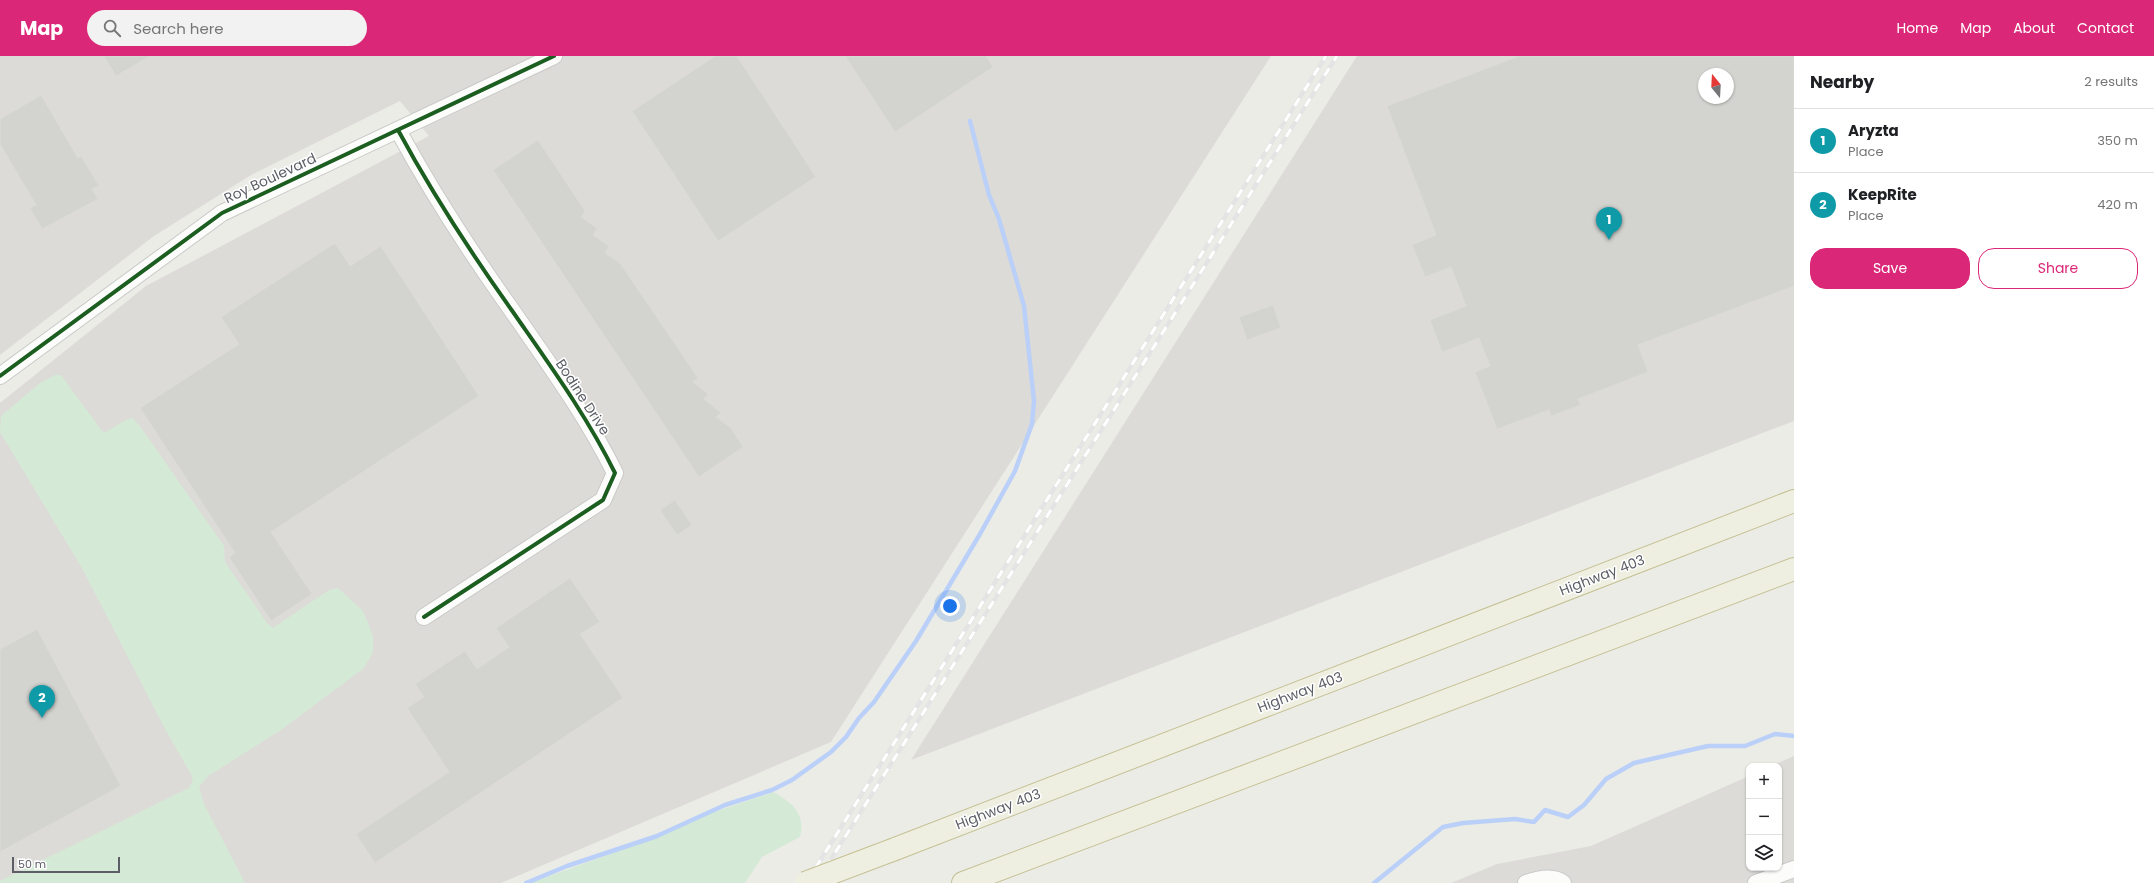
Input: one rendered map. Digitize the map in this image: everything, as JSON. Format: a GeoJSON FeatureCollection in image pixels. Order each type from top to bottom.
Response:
{"type":"FeatureCollection","features":[{"type":"Feature","properties":{"kind":"highway","name":"Highway 403"},"geometry":{"type":"LineString","coordinates":[[805,883],[1794,501]]}},
{"type":"Feature","properties":{"kind":"highway"},"geometry":{"type":"LineString","coordinates":[[963,883],[1794,569]]}},
{"type":"Feature","properties":{"kind":"street","name":"Roy Boulevard"},"geometry":{"type":"LineString","coordinates":[[0,376],[222,213],[554,56]]}},
{"type":"Feature","properties":{"kind":"street","name":"Bodine Drive"},"geometry":{"type":"LineString","coordinates":[[398,130],[425,181],[575,404],[602,446],[615,473],[603,500],[424,617]]}},
{"type":"Feature","properties":{"kind":"street"},"geometry":{"type":"LineString","coordinates":[[1756,883],[1794,869]]}},
{"type":"Feature","properties":{"kind":"street"},"geometry":{"type":"LineString","coordinates":[[1526,883],[1540,878],[1560,880],[1563,883]]}},
{"type":"Feature","properties":{"kind":"shaded area"},"geometry":{"type":"Polygon","coordinates":[[[0,56],[1271,56],[831,742],[501,883],[0,883],[0,403],[146,286],[429,136],[400,101],[251,175],[154,236],[0,355],[0,56]]]}},
{"type":"Feature","properties":{"kind":"shaded area"},"geometry":{"type":"Polygon","coordinates":[[[1357,56],[1794,56],[1794,421],[911,760],[1357,56]]]}},
{"type":"Feature","properties":{"kind":"shaded area"},"geometry":{"type":"Polygon","coordinates":[[[1794,756],[1794,883],[1451,883],[1497,864],[1591,846],[1746,777],[1746,871],[1782,871],[1782,763],[1778,763],[1794,756]]]}},
{"type":"Feature","properties":{"kind":"green space"},"geometry":{"type":"Polygon","coordinates":[[[55,375],[61,375],[102,431],[106,432],[132,418],[139,425],[224,546],[225,562],[267,623],[273,628],[329,590],[338,588],[363,611],[373,636],[373,652],[364,668],[281,730],[208,776],[199,787],[204,804],[245,883],[0,883],[0,881],[189,788],[193,780],[82,568],[0,432],[1,416],[40,383],[55,375]]]}},
{"type":"Feature","properties":{"kind":"green space"},"geometry":{"type":"Polygon","coordinates":[[[774,792],[792,805],[799,815],[801,821],[800,837],[762,857],[745,883],[530,883],[657,837],[711,813],[774,792]]]}},
{"type":"Feature","properties":{"kind":"building"},"geometry":{"type":"Polygon","coordinates":[[[104,56],[150,56],[116,76],[104,56]]]}},
{"type":"Feature","properties":{"kind":"building"},"geometry":{"type":"Polygon","coordinates":[[[715,56],[737,56],[816,177],[718,241],[632,111],[715,56]]]}},
{"type":"Feature","properties":{"kind":"building"},"geometry":{"type":"Polygon","coordinates":[[[845,56],[986,56],[993,67],[895,132],[845,56]]]}},
{"type":"Feature","properties":{"kind":"building"},"geometry":{"type":"Polygon","coordinates":[[[1519,56],[1794,56],[1794,286],[1638,345],[1648,372],[1578,399],[1581,405],[1551,416],[1549,410],[1497,429],[1475,372],[1490,366],[1479,338],[1442,352],[1430,320],[1466,306],[1451,267],[1425,277],[1412,245],[1436,235],[1387,106],[1519,56]]]}},
{"type":"Feature","properties":{"kind":"building"},"geometry":{"type":"Polygon","coordinates":[[[41,95],[78,158],[81,156],[99,186],[92,189],[98,199],[42,229],[30,208],[36,205],[0,144],[0,119],[41,95]]]}},
{"type":"Feature","properties":{"kind":"building"},"geometry":{"type":"Polygon","coordinates":[[[538,140],[585,211],[581,217],[597,228],[593,235],[609,246],[605,253],[620,263],[698,378],[693,382],[708,394],[704,399],[721,413],[716,417],[731,428],[743,447],[699,477],[493,170],[538,140]]]}},
{"type":"Feature","properties":{"kind":"building"},"geometry":{"type":"Polygon","coordinates":[[[335,243],[350,266],[381,246],[479,396],[271,532],[312,594],[271,621],[229,557],[235,553],[140,408],[239,344],[221,317],[335,243]]]}},
{"type":"Feature","properties":{"kind":"building"},"geometry":{"type":"Polygon","coordinates":[[[1273,305],[1281,328],[1247,340],[1239,317],[1273,305]]]}},
{"type":"Feature","properties":{"kind":"building"},"geometry":{"type":"Polygon","coordinates":[[[675,500],[692,525],[677,535],[660,510],[675,500]]]}},
{"type":"Feature","properties":{"kind":"building"},"geometry":{"type":"Polygon","coordinates":[[[570,578],[600,622],[580,634],[623,698],[375,863],[356,834],[449,772],[407,708],[424,697],[415,684],[465,651],[477,669],[509,647],[496,628],[570,578]]]}},
{"type":"Feature","properties":{"kind":"building"},"geometry":{"type":"Polygon","coordinates":[[[37,629],[121,786],[0,852],[0,649],[37,629]]]}},
{"type":"Feature","properties":{"kind":"waterway"},"geometry":{"type":"LineString","coordinates":[[526,883],[567,866],[657,836],[725,805],[772,790],[792,780],[831,752],[846,737],[859,718],[874,702],[916,641],[980,534],[1015,471],[1032,424],[1034,401],[1024,306],[999,219],[989,195],[970,121]]}},
{"type":"Feature","properties":{"kind":"waterway"},"geometry":{"type":"LineString","coordinates":[[1374,883],[1443,827],[1463,823],[1515,819],[1534,822],[1545,810],[1568,817],[1584,805],[1606,779],[1634,763],[1708,746],[1745,746],[1775,734],[1794,736]]}},
{"type":"Feature","properties":{"kind":"railway"},"geometry":{"type":"LineString","coordinates":[[806,883],[1326,56]]}},
{"type":"Feature","properties":{"kind":"railway"},"geometry":{"type":"LineString","coordinates":[[816,883],[1337,56]]}},
{"type":"Feature","properties":{"kind":"cycle path"},"geometry":{"type":"LineString","coordinates":[[0,376],[222,213],[554,56]]}},
{"type":"Feature","properties":{"kind":"cycle path"},"geometry":{"type":"LineString","coordinates":[[398,130],[438,200],[497,290],[580,411],[615,473],[603,500],[424,617]]}},
{"type":"Feature","properties":{"kind":"place","name":"Aryzta"},"geometry":{"type":"Point","coordinates":[1609,240]}},
{"type":"Feature","properties":{"kind":"place","name":"KeepRite"},"geometry":{"type":"Point","coordinates":[42,718]}}]}
